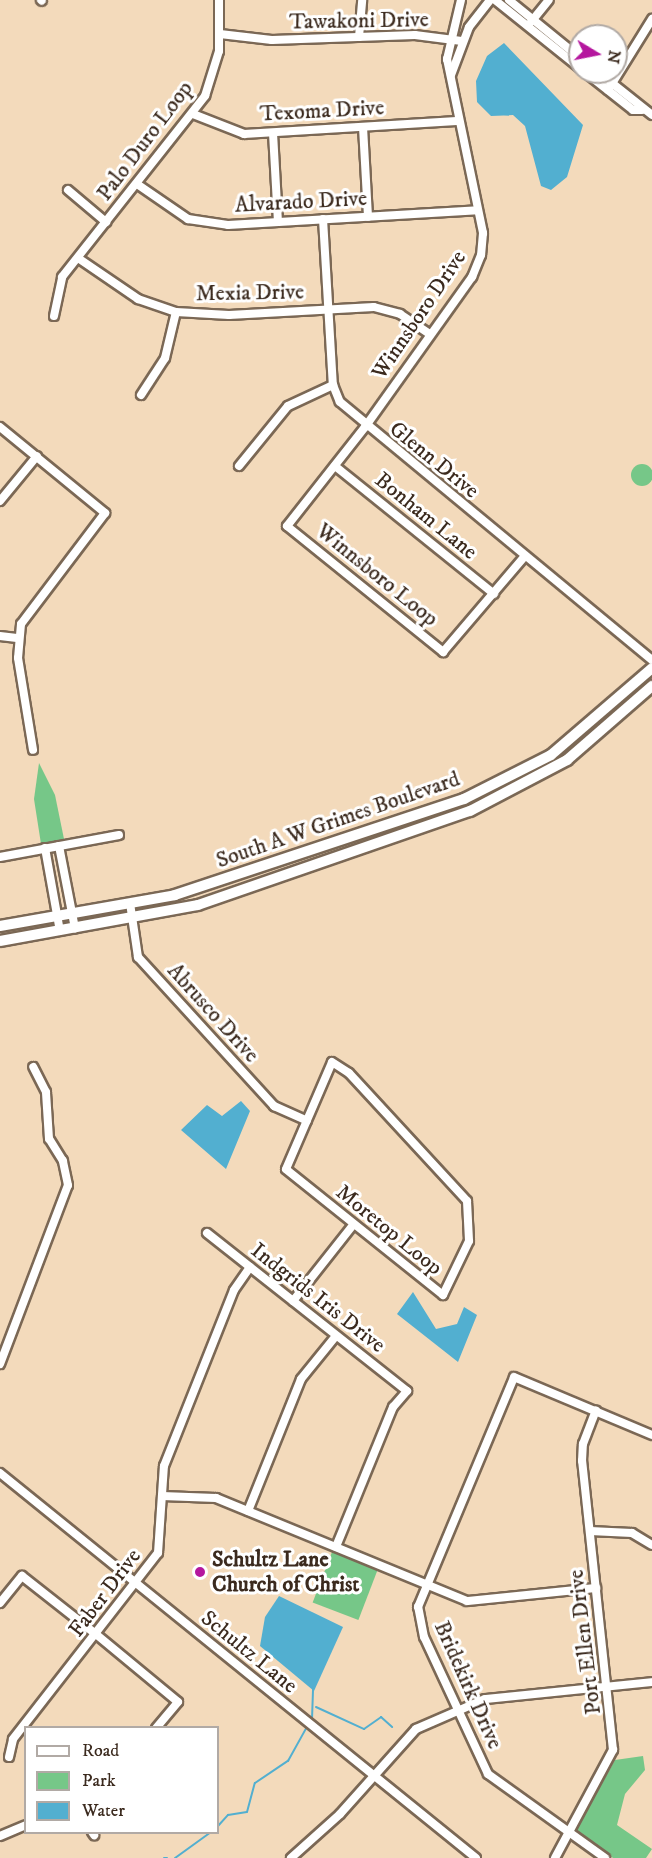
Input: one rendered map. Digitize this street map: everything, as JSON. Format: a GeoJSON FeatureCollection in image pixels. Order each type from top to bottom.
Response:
{"type":"FeatureCollection","features":[{"type":"Feature","properties":{"kind":"main road","name":"South A W Grimes Boulevard"},"geometry":{"type":"LineString","coordinates":[[0,926],[175,896],[419,813],[511,778],[588,727],[652,668]]}},
{"type":"Feature","properties":{"kind":"main road","name":"South A W Grimes Boulevard"},"geometry":{"type":"LineString","coordinates":[[0,941],[133,918],[226,896],[423,827],[517,789],[589,744],[652,686]]}},
{"type":"Feature","properties":{"kind":"main road"},"geometry":{"type":"LineString","coordinates":[[511,778],[517,789]]}},
{"type":"Feature","properties":{"kind":"main road"},"geometry":{"type":"LineString","coordinates":[[419,813],[423,827]]}},
{"type":"Feature","properties":{"kind":"main road"},"geometry":{"type":"LineString","coordinates":[[226,896],[243,872]]}},
{"type":"Feature","properties":{"kind":"street","name":"Palo Duro Loop"},"geometry":{"type":"LineString","coordinates":[[54,316],[56,290],[78,258],[194,114],[214,74],[220,34],[219,0]]}},
{"type":"Feature","properties":{"kind":"street"},"geometry":{"type":"LineString","coordinates":[[359,37],[362,0]]}},
{"type":"Feature","properties":{"kind":"street","name":"Winnsboro Drive"},"geometry":{"type":"LineString","coordinates":[[365,427],[430,334],[481,255],[478,210],[457,121],[450,77],[449,38],[461,0]]}},
{"type":"Feature","properties":{"kind":"street","name":"Winnsboro Drive"},"geometry":{"type":"LineString","coordinates":[[450,77],[462,41],[490,0]]}},
{"type":"Feature","properties":{"kind":"street"},"geometry":{"type":"LineString","coordinates":[[495,0],[568,50]]}},
{"type":"Feature","properties":{"kind":"street"},"geometry":{"type":"LineString","coordinates":[[509,0],[530,23],[568,57]]}},
{"type":"Feature","properties":{"kind":"street"},"geometry":{"type":"LineString","coordinates":[[530,23],[549,0]]}},
{"type":"Feature","properties":{"kind":"street"},"geometry":{"type":"LineString","coordinates":[[610,87],[652,19]]}},
{"type":"Feature","properties":{"kind":"street","name":"Tawakoni Drive"},"geometry":{"type":"LineString","coordinates":[[220,34],[272,40],[359,37],[449,38],[462,41]]}},
{"type":"Feature","properties":{"kind":"street"},"geometry":{"type":"LineString","coordinates":[[605,84],[610,87]]}},
{"type":"Feature","properties":{"kind":"street"},"geometry":{"type":"LineString","coordinates":[[608,84],[633,110],[642,110],[652,115]]}},
{"type":"Feature","properties":{"kind":"street","name":"Texoma Drive"},"geometry":{"type":"LineString","coordinates":[[194,114],[233,133],[273,133],[457,121]]}},
{"type":"Feature","properties":{"kind":"street"},"geometry":{"type":"LineString","coordinates":[[363,127],[368,217]]}},
{"type":"Feature","properties":{"kind":"street"},"geometry":{"type":"LineString","coordinates":[[273,133],[278,222]]}},
{"type":"Feature","properties":{"kind":"street","name":"Alvarado Drive"},"geometry":{"type":"LineString","coordinates":[[137,184],[188,219],[228,225],[478,210]]}},
{"type":"Feature","properties":{"kind":"street"},"geometry":{"type":"LineString","coordinates":[[68,190],[106,222]]}},
{"type":"Feature","properties":{"kind":"street","name":"Glenn Drive"},"geometry":{"type":"LineString","coordinates":[[323,219],[333,384],[340,402],[365,427],[652,660]]}},
{"type":"Feature","properties":{"kind":"street","name":"Mexia Drive"},"geometry":{"type":"LineString","coordinates":[[78,258],[138,299],[176,312],[229,315],[329,309],[388,309],[430,334]]}},
{"type":"Feature","properties":{"kind":"street"},"geometry":{"type":"LineString","coordinates":[[141,395],[165,358],[176,312]]}},
{"type":"Feature","properties":{"kind":"street"},"geometry":{"type":"LineString","coordinates":[[239,466],[288,406],[333,384]]}},
{"type":"Feature","properties":{"kind":"street"},"geometry":{"type":"LineString","coordinates":[[0,427],[105,513],[32,606],[17,638],[33,750]]}},
{"type":"Feature","properties":{"kind":"street","name":"Winnsboro Loop"},"geometry":{"type":"LineString","coordinates":[[365,427],[287,526],[443,652],[525,556]]}},
{"type":"Feature","properties":{"kind":"street"},"geometry":{"type":"LineString","coordinates":[[0,501],[37,456]]}},
{"type":"Feature","properties":{"kind":"street","name":"Bonham Lane"},"geometry":{"type":"LineString","coordinates":[[334,466],[494,594]]}},
{"type":"Feature","properties":{"kind":"street"},"geometry":{"type":"LineString","coordinates":[[0,636],[17,638]]}},
{"type":"Feature","properties":{"kind":"street"},"geometry":{"type":"LineString","coordinates":[[0,857],[119,836]]}},
{"type":"Feature","properties":{"kind":"street"},"geometry":{"type":"LineString","coordinates":[[59,846],[75,928]]}},
{"type":"Feature","properties":{"kind":"street"},"geometry":{"type":"LineString","coordinates":[[45,848],[60,931]]}},
{"type":"Feature","properties":{"kind":"street","name":"Abrusco Drive"},"geometry":{"type":"LineString","coordinates":[[130,903],[138,957],[274,1106],[307,1121]]}},
{"type":"Feature","properties":{"kind":"street","name":"Moretop Loop"},"geometry":{"type":"LineString","coordinates":[[332,1062],[349,1073],[458,1186],[472,1218],[469,1241],[443,1295],[286,1169],[307,1121],[332,1062]]}},
{"type":"Feature","properties":{"kind":"street"},"geometry":{"type":"LineString","coordinates":[[0,1364],[68,1185],[69,1173],[49,1139],[46,1092],[33,1067]]}},
{"type":"Feature","properties":{"kind":"street"},"geometry":{"type":"LineString","coordinates":[[293,1301],[353,1225]]}},
{"type":"Feature","properties":{"kind":"street","name":"Indgrids Iris Drive"},"geometry":{"type":"LineString","coordinates":[[207,1233],[407,1391],[393,1407],[336,1547]]}},
{"type":"Feature","properties":{"kind":"street","name":"Faber Drive"},"geometry":{"type":"LineString","coordinates":[[9,1757],[13,1739],[97,1635],[136,1583],[162,1542],[164,1466],[234,1290],[250,1267]]}},
{"type":"Feature","properties":{"kind":"street"},"geometry":{"type":"LineString","coordinates":[[248,1510],[301,1379],[336,1336]]}},
{"type":"Feature","properties":{"kind":"street","name":"Bridekirk Drive"},"geometry":{"type":"LineString","coordinates":[[596,1410],[514,1377],[426,1583],[419,1617],[458,1711],[488,1774],[605,1858]]}},
{"type":"Feature","properties":{"kind":"street"},"geometry":{"type":"LineString","coordinates":[[596,1410],[652,1435]]}},
{"type":"Feature","properties":{"kind":"street","name":"Port Ellen Drive"},"geometry":{"type":"LineString","coordinates":[[555,1858],[613,1750],[583,1444],[596,1410]]}},
{"type":"Feature","properties":{"kind":"street","name":"Schultz Lane"},"geometry":{"type":"LineString","coordinates":[[0,1473],[476,1858]]}},
{"type":"Feature","properties":{"kind":"street"},"geometry":{"type":"LineString","coordinates":[[162,1496],[208,1496],[476,1601],[597,1588]]}},
{"type":"Feature","properties":{"kind":"street"},"geometry":{"type":"LineString","coordinates":[[590,1531],[632,1533],[652,1545]]}},
{"type":"Feature","properties":{"kind":"street"},"geometry":{"type":"LineString","coordinates":[[0,1603],[22,1576],[178,1702],[158,1726]]}},
{"type":"Feature","properties":{"kind":"street"},"geometry":{"type":"LineString","coordinates":[[291,1858],[340,1814],[402,1738],[485,1699],[608,1684],[652,1682]]}},
{"type":"Feature","properties":{"kind":"street"},"geometry":{"type":"LineString","coordinates":[[0,1836],[24,1826]]}},
{"type":"Feature","properties":{"kind":"green space"},"geometry":{"type":"Polygon","coordinates":[[[642,464],[650,467],[653,475],[650,483],[642,486],[634,483],[631,475],[634,467],[642,464]]]}},
{"type":"Feature","properties":{"kind":"green space"},"geometry":{"type":"Polygon","coordinates":[[[39,763],[55,795],[64,839],[41,844],[34,799],[39,763]]]}},
{"type":"Feature","properties":{"kind":"green space"},"geometry":{"type":"Polygon","coordinates":[[[332,1552],[378,1570],[358,1620],[313,1602],[332,1552]]]}},
{"type":"Feature","properties":{"kind":"green space"},"geometry":{"type":"Polygon","coordinates":[[[643,1756],[645,1770],[625,1794],[617,1825],[652,1849],[646,1858],[613,1858],[576,1830],[615,1760],[643,1756]]]}},
{"type":"Feature","properties":{"kind":"water"},"geometry":{"type":"Polygon","coordinates":[[[504,43],[583,125],[567,177],[551,190],[541,186],[525,126],[513,115],[491,116],[477,102],[476,81],[487,56],[504,43]]]}},
{"type":"Feature","properties":{"kind":"water"},"geometry":{"type":"Polygon","coordinates":[[[241,1101],[250,1111],[226,1169],[181,1130],[207,1105],[222,1116],[241,1101]]]}},
{"type":"Feature","properties":{"kind":"water"},"geometry":{"type":"Polygon","coordinates":[[[413,1292],[436,1329],[457,1324],[464,1307],[477,1315],[458,1362],[397,1314],[413,1292]]]}},
{"type":"Feature","properties":{"kind":"water"},"geometry":{"type":"Polygon","coordinates":[[[279,1596],[343,1627],[314,1691],[260,1646],[265,1617],[279,1596]]]}},
{"type":"Feature","properties":{"kind":"waterway"},"geometry":{"type":"LineString","coordinates":[[312,1719],[313,1689]]}},
{"type":"Feature","properties":{"kind":"waterway"},"geometry":{"type":"LineString","coordinates":[[316,1707],[364,1729],[381,1717],[392,1727]]}},
{"type":"Feature","properties":{"kind":"waterway"},"geometry":{"type":"LineString","coordinates":[[219,1825],[228,1815],[247,1812],[255,1783],[288,1761],[307,1727]]}},
{"type":"Feature","properties":{"kind":"waterway"},"geometry":{"type":"LineString","coordinates":[[175,1858],[208,1834]]}},
{"type":"Feature","properties":{"kind":"place","name":"Schultz Lane Church of Christ"},"geometry":{"type":"Point","coordinates":[200,1572]}}]}
